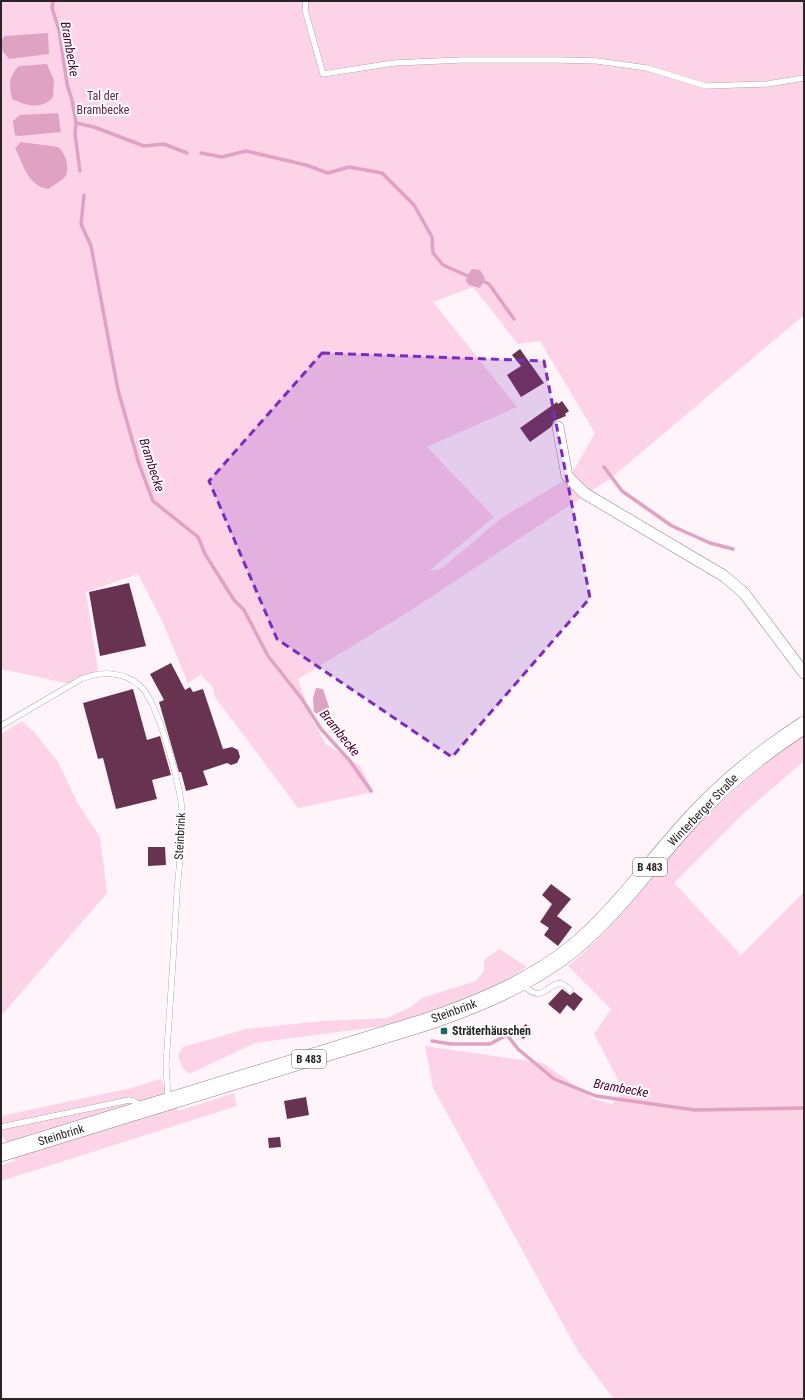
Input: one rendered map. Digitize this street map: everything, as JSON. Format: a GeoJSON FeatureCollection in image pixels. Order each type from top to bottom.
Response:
{"type":"FeatureCollection","features":[{"type":"Feature","properties":{"kind":"main road","name":"Winterberger Straße"},"geometry":{"type":"LineString","coordinates":[[488,998],[522,983],[549,966],[589,934],[612,912],[692,818],[717,793],[760,754],[804,724]]}},
{"type":"Feature","properties":{"kind":"main road","name":"Steinbrink"},"geometry":{"type":"LineString","coordinates":[[1,1153],[423,1023],[488,998]]}},
{"type":"Feature","properties":{"kind":"street"},"geometry":{"type":"LineString","coordinates":[[558,427],[567,476],[575,486],[584,493],[724,576],[744,593],[804,673]]}},
{"type":"Feature","properties":{"kind":"lane"},"geometry":{"type":"LineString","coordinates":[[306,1],[305,10],[323,74],[394,63],[461,60],[560,60],[597,61],[643,67],[706,86],[767,84],[804,78]]}},
{"type":"Feature","properties":{"kind":"lane","name":"Steinbrink"},"geometry":{"type":"LineString","coordinates":[[1,726],[92,674],[103,672],[127,678],[140,685],[148,694],[170,752],[182,810],[166,1064],[168,1102]]}},
{"type":"Feature","properties":{"kind":"lane"},"geometry":{"type":"LineString","coordinates":[[522,983],[528,990],[536,994],[546,991],[557,984],[563,984],[570,990]]}},
{"type":"Feature","properties":{"kind":"lane","name":"Steinbrink"},"geometry":{"type":"LineString","coordinates":[[1,1127],[129,1100],[134,1100],[144,1109]]}},
{"type":"Feature","properties":{"kind":"highlighted area"},"geometry":{"type":"Polygon","coordinates":[[[322,353],[544,361],[590,598],[452,757],[277,639],[209,481],[322,353]]]}},
{"type":"Feature","properties":{"kind":"green space","name":"Tal der Brambecke"},"geometry":{"type":"Polygon","coordinates":[[[1,1],[804,1],[804,315],[611,478],[413,609],[298,679],[311,717],[326,744],[360,766],[374,792],[298,808],[215,697],[213,688],[201,675],[188,683],[162,621],[138,574],[86,592],[98,670],[75,685],[1,669],[1,1]],[[473,287],[433,302],[517,407],[427,447],[494,517],[429,571],[441,569],[503,517],[570,477],[595,433],[540,341],[518,344],[473,287]]]}},
{"type":"Feature","properties":{"kind":"green space"},"geometry":{"type":"Polygon","coordinates":[[[22,721],[34,732],[58,762],[78,804],[100,837],[107,893],[1,1016],[1,734],[22,721]]]}},
{"type":"Feature","properties":{"kind":"green space"},"geometry":{"type":"Polygon","coordinates":[[[804,733],[804,761],[745,812],[674,883],[741,955],[804,892],[804,1399],[614,1399],[579,1353],[433,1088],[425,1046],[543,1063],[594,1099],[612,1104],[624,1091],[594,1034],[611,1009],[568,966],[604,934],[710,812],[749,777],[804,733]]]}},
{"type":"Feature","properties":{"kind":"green space"},"geometry":{"type":"Polygon","coordinates":[[[499,949],[527,967],[487,990],[433,1013],[391,1025],[255,1043],[189,1074],[183,1068],[178,1056],[183,1047],[246,1029],[323,1021],[387,1018],[411,1007],[422,998],[476,981],[484,971],[484,960],[499,949]]]}},
{"type":"Feature","properties":{"kind":"green space"},"geometry":{"type":"Polygon","coordinates":[[[161,1079],[178,1111],[234,1093],[237,1106],[1,1181],[1,1165],[15,1161],[8,1143],[1,1135],[1,1116],[131,1088],[161,1079]]]}},
{"type":"Feature","properties":{"kind":"shaded area"},"geometry":{"type":"Polygon","coordinates":[[[48,33],[49,54],[9,59],[1,49],[1,40],[5,36],[48,33]]]}},
{"type":"Feature","properties":{"kind":"shaded area"},"geometry":{"type":"Polygon","coordinates":[[[47,64],[54,80],[53,97],[49,101],[44,104],[34,106],[12,99],[10,81],[15,70],[19,66],[47,64]]]}},
{"type":"Feature","properties":{"kind":"shaded area"},"geometry":{"type":"Polygon","coordinates":[[[58,113],[61,132],[20,136],[15,135],[13,121],[20,115],[58,113]]]}},
{"type":"Feature","properties":{"kind":"shaded area"},"geometry":{"type":"Polygon","coordinates":[[[21,142],[58,147],[61,149],[67,165],[67,174],[65,177],[49,189],[36,184],[27,174],[15,148],[21,142]]]}},
{"type":"Feature","properties":{"kind":"shaded area"},"geometry":{"type":"Polygon","coordinates":[[[472,269],[480,270],[485,278],[480,288],[469,285],[466,281],[467,276],[472,269]]]}},
{"type":"Feature","properties":{"kind":"shaded area"},"geometry":{"type":"Polygon","coordinates":[[[316,688],[323,689],[329,707],[324,717],[314,712],[313,698],[316,688]]]}},
{"type":"Feature","properties":{"kind":"building"},"geometry":{"type":"Polygon","coordinates":[[[520,349],[544,383],[521,397],[507,375],[521,366],[512,355],[520,349]]]}},
{"type":"Feature","properties":{"kind":"building"},"geometry":{"type":"Polygon","coordinates":[[[562,401],[569,411],[565,414],[566,416],[554,421],[551,427],[530,442],[520,428],[557,402],[558,404],[562,401]]]}},
{"type":"Feature","properties":{"kind":"building"},"geometry":{"type":"Polygon","coordinates":[[[129,583],[146,646],[100,656],[89,592],[129,583]]]}},
{"type":"Feature","properties":{"kind":"building"},"geometry":{"type":"Polygon","coordinates":[[[171,663],[185,690],[190,687],[193,692],[203,689],[223,749],[232,747],[238,750],[240,757],[237,763],[231,765],[227,763],[203,771],[208,785],[186,791],[159,702],[164,700],[150,674],[171,663]]]}},
{"type":"Feature","properties":{"kind":"building"},"geometry":{"type":"Polygon","coordinates":[[[133,689],[147,740],[160,736],[171,775],[152,780],[157,799],[116,809],[103,758],[98,759],[83,703],[133,689]]]}},
{"type":"Feature","properties":{"kind":"building"},"geometry":{"type":"Polygon","coordinates":[[[148,847],[165,847],[166,865],[148,866],[148,847]]]}},
{"type":"Feature","properties":{"kind":"building"},"geometry":{"type":"Polygon","coordinates":[[[551,884],[571,899],[557,916],[572,927],[558,946],[544,935],[549,928],[540,922],[552,904],[542,895],[551,884]]]}},
{"type":"Feature","properties":{"kind":"building"},"geometry":{"type":"Polygon","coordinates":[[[562,989],[570,995],[574,992],[583,999],[574,1011],[567,1005],[560,1014],[548,1004],[562,989]]]}},
{"type":"Feature","properties":{"kind":"building"},"geometry":{"type":"Polygon","coordinates":[[[526,1024],[532,1032],[523,1039],[517,1031],[526,1024]]]}},
{"type":"Feature","properties":{"kind":"building"},"geometry":{"type":"Polygon","coordinates":[[[306,1097],[309,1115],[287,1119],[284,1101],[306,1097]]]}},
{"type":"Feature","properties":{"kind":"building"},"geometry":{"type":"Polygon","coordinates":[[[280,1137],[281,1147],[269,1148],[268,1138],[280,1137]]]}},
{"type":"Feature","properties":{"kind":"waterway","name":"Brambecke"},"geometry":{"type":"LineString","coordinates":[[53,1],[52,8],[59,30],[67,84],[72,100],[76,123],[75,134],[80,171]]}},
{"type":"Feature","properties":{"kind":"waterway"},"geometry":{"type":"LineString","coordinates":[[76,123],[94,127],[144,146],[164,144],[187,153]]}},
{"type":"Feature","properties":{"kind":"waterway"},"geometry":{"type":"LineString","coordinates":[[201,153],[222,157],[246,151],[306,165],[328,173],[349,167],[382,173],[414,205],[432,237],[433,253],[443,265],[470,277]]}},
{"type":"Feature","properties":{"kind":"waterway","name":"Brambecke"},"geometry":{"type":"LineString","coordinates":[[84,195],[81,224],[91,246],[118,390],[139,464],[153,501],[198,537],[205,554],[234,600],[244,610],[268,656],[302,699],[321,729],[350,761],[371,791]]}},
{"type":"Feature","properties":{"kind":"waterway"},"geometry":{"type":"LineString","coordinates":[[480,280],[489,284],[514,319]]}},
{"type":"Feature","properties":{"kind":"waterway"},"geometry":{"type":"LineString","coordinates":[[604,467],[622,491],[672,526],[710,543],[733,549]]}},
{"type":"Feature","properties":{"kind":"waterway","name":"Brambecke"},"geometry":{"type":"LineString","coordinates":[[432,1041],[451,1044],[490,1044],[507,1035],[518,1049],[554,1079],[596,1096],[695,1110],[804,1108]]}},
{"type":"Feature","properties":{"kind":"place","name":"Sträterhäuschen"},"geometry":{"type":"Point","coordinates":[444,1031]}}]}
